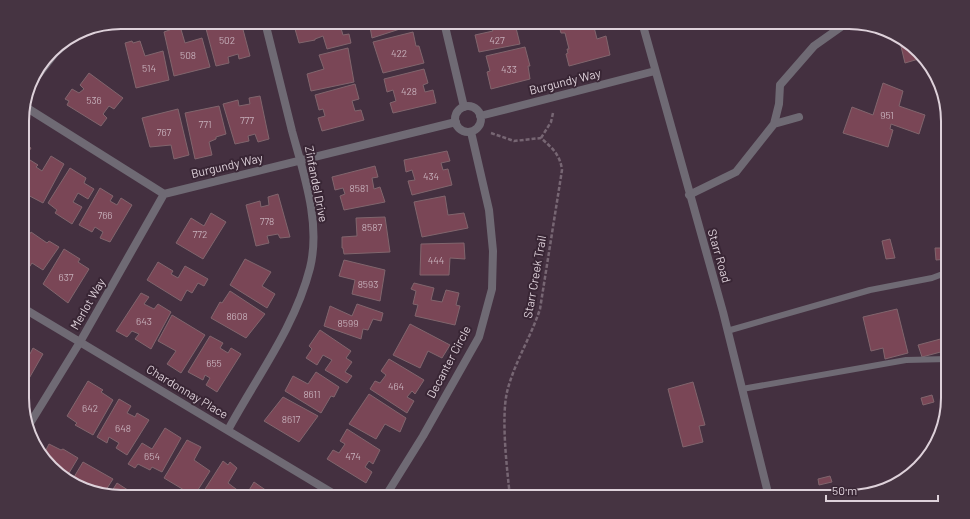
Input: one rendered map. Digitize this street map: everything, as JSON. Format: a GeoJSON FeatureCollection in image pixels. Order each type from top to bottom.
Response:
{"type":"FeatureCollection","features":[{"type":"Feature","properties":{"kind":"street","name":"Zinfandel Drive"},"geometry":{"type":"LineString","coordinates":[[228,430],[293,317],[310,268],[314,236],[312,212],[267,29]]}},
{"type":"Feature","properties":{"kind":"street"},"geometry":{"type":"LineString","coordinates":[[446,29],[464,107]]}},
{"type":"Feature","properties":{"kind":"street","name":"Starr Road"},"geometry":{"type":"LineString","coordinates":[[644,29],[727,331],[767,490]]}},
{"type":"Feature","properties":{"kind":"street"},"geometry":{"type":"LineString","coordinates":[[689,195],[736,172],[774,124],[779,104],[780,85],[814,46],[838,29]]}},
{"type":"Feature","properties":{"kind":"street","name":"Burgundy Way"},"geometry":{"type":"LineString","coordinates":[[480,116],[655,71]]}},
{"type":"Feature","properties":{"kind":"street"},"geometry":{"type":"LineString","coordinates":[[464,107],[472,107],[480,116],[479,125],[471,132],[460,129],[456,122],[456,115],[461,108],[464,107]]}},
{"type":"Feature","properties":{"kind":"street"},"geometry":{"type":"LineString","coordinates":[[30,110],[164,194]]}},
{"type":"Feature","properties":{"kind":"street"},"geometry":{"type":"LineString","coordinates":[[774,124],[799,117]]}},
{"type":"Feature","properties":{"kind":"street","name":"Burgundy Way"},"geometry":{"type":"LineString","coordinates":[[164,194],[456,122]]}},
{"type":"Feature","properties":{"kind":"street","name":"Decanter Circle"},"geometry":{"type":"LineString","coordinates":[[389,490],[423,436],[479,337],[492,289],[493,251],[489,210],[471,132]]}},
{"type":"Feature","properties":{"kind":"street","name":"Merlot Way"},"geometry":{"type":"LineString","coordinates":[[32,421],[80,342],[164,194]]}},
{"type":"Feature","properties":{"kind":"street","name":"Chardonnay Place"},"geometry":{"type":"LineString","coordinates":[[29,312],[327,490]]}},
{"type":"Feature","properties":{"kind":"lane"},"geometry":{"type":"LineString","coordinates":[[727,331],[870,290],[932,278],[941,275]]}},
{"type":"Feature","properties":{"kind":"lane"},"geometry":{"type":"LineString","coordinates":[[742,389],[906,360],[941,359]]}},
{"type":"Feature","properties":{"kind":"path"},"geometry":{"type":"LineString","coordinates":[[491,133],[514,141],[541,138],[551,122],[553,113]]}},
{"type":"Feature","properties":{"kind":"path","name":"Starr Creek Trail"},"geometry":{"type":"LineString","coordinates":[[510,490],[505,414],[507,393],[540,309],[561,179],[560,159],[557,153],[541,138]]}},
{"type":"Feature","properties":{"kind":"building"},"geometry":{"type":"Polygon","coordinates":[[[172,29],[181,29],[185,43],[202,38],[210,67],[174,76],[164,32],[172,29]]]}},
{"type":"Feature","properties":{"kind":"building"},"geometry":{"type":"Polygon","coordinates":[[[206,29],[243,29],[250,56],[239,59],[238,54],[228,57],[229,63],[216,66],[206,29]]]}},
{"type":"Feature","properties":{"kind":"building"},"geometry":{"type":"Polygon","coordinates":[[[295,29],[341,29],[343,35],[349,34],[351,43],[327,49],[323,36],[315,40],[299,43],[295,29]]]}},
{"type":"Feature","properties":{"kind":"building"},"geometry":{"type":"Polygon","coordinates":[[[370,29],[400,29],[372,38],[370,29]]]}},
{"type":"Feature","properties":{"kind":"building"},"geometry":{"type":"Polygon","coordinates":[[[492,29],[516,29],[520,44],[479,52],[475,35],[493,31],[492,29]]]}},
{"type":"Feature","properties":{"kind":"building"},"geometry":{"type":"Polygon","coordinates":[[[560,29],[594,29],[597,39],[606,36],[610,55],[569,66],[566,54],[568,53],[567,49],[569,49],[565,33],[561,33],[560,29]]]}},
{"type":"Feature","properties":{"kind":"building"},"geometry":{"type":"Polygon","coordinates":[[[413,32],[416,46],[419,46],[424,63],[383,73],[373,42],[413,32]]]}},
{"type":"Feature","properties":{"kind":"building"},"geometry":{"type":"Polygon","coordinates":[[[132,41],[133,43],[140,41],[145,56],[163,51],[169,80],[136,88],[125,43],[132,41]]]}},
{"type":"Feature","properties":{"kind":"building"},"geometry":{"type":"Polygon","coordinates":[[[901,45],[917,59],[905,63],[901,45]]]}},
{"type":"Feature","properties":{"kind":"building"},"geometry":{"type":"Polygon","coordinates":[[[525,47],[530,66],[528,66],[530,79],[491,89],[487,72],[490,71],[486,56],[525,47]]]}},
{"type":"Feature","properties":{"kind":"building"},"geometry":{"type":"Polygon","coordinates":[[[348,48],[354,82],[311,91],[307,74],[324,69],[319,55],[348,48]]]}},
{"type":"Feature","properties":{"kind":"building"},"geometry":{"type":"Polygon","coordinates":[[[424,69],[428,83],[423,85],[425,92],[433,90],[436,103],[393,113],[390,103],[396,101],[393,90],[387,92],[384,79],[424,69]]]}},
{"type":"Feature","properties":{"kind":"building"},"geometry":{"type":"Polygon","coordinates":[[[89,73],[123,98],[114,109],[109,106],[103,114],[107,118],[101,126],[67,105],[69,101],[65,99],[72,89],[79,93],[84,89],[80,85],[89,73]]]}},
{"type":"Feature","properties":{"kind":"building"},"geometry":{"type":"Polygon","coordinates":[[[883,83],[903,91],[899,106],[925,115],[919,134],[891,124],[890,129],[893,130],[888,147],[843,133],[852,107],[873,115],[883,83]]]}},
{"type":"Feature","properties":{"kind":"building"},"geometry":{"type":"Polygon","coordinates":[[[355,84],[359,99],[352,101],[355,111],[361,110],[364,120],[322,131],[318,118],[325,116],[323,109],[319,110],[315,95],[355,84]]]}},
{"type":"Feature","properties":{"kind":"building"},"geometry":{"type":"Polygon","coordinates":[[[260,96],[269,139],[258,142],[255,134],[248,136],[249,141],[235,144],[223,104],[238,100],[239,106],[250,104],[249,98],[260,96]]]}},
{"type":"Feature","properties":{"kind":"building"},"geometry":{"type":"Polygon","coordinates":[[[219,106],[226,134],[216,137],[216,139],[209,142],[212,155],[195,159],[185,113],[219,106]]]}},
{"type":"Feature","properties":{"kind":"building"},"geometry":{"type":"Polygon","coordinates":[[[178,109],[189,155],[174,159],[171,145],[150,147],[142,118],[178,109]]]}},
{"type":"Feature","properties":{"kind":"building"},"geometry":{"type":"Polygon","coordinates":[[[447,151],[450,161],[441,163],[443,170],[448,169],[452,185],[412,195],[408,181],[415,180],[412,170],[406,172],[404,160],[447,151]]]}},
{"type":"Feature","properties":{"kind":"building"},"geometry":{"type":"Polygon","coordinates":[[[51,156],[64,164],[43,203],[29,196],[30,160],[38,165],[36,167],[42,171],[51,156]]]}},
{"type":"Feature","properties":{"kind":"building"},"geometry":{"type":"Polygon","coordinates":[[[375,166],[378,177],[372,178],[374,189],[380,187],[385,202],[344,210],[340,196],[345,194],[343,188],[335,190],[332,177],[375,166]]]}},
{"type":"Feature","properties":{"kind":"building"},"geometry":{"type":"Polygon","coordinates":[[[70,168],[86,178],[84,183],[94,189],[88,199],[78,193],[73,202],[82,207],[72,224],[55,213],[57,210],[48,203],[70,168]]]}},
{"type":"Feature","properties":{"kind":"building"},"geometry":{"type":"Polygon","coordinates":[[[100,188],[113,196],[110,201],[117,205],[121,198],[132,205],[110,242],[100,238],[103,232],[95,227],[92,232],[79,225],[100,188]]]}},
{"type":"Feature","properties":{"kind":"building"},"geometry":{"type":"Polygon","coordinates":[[[278,194],[290,237],[280,238],[278,234],[267,236],[269,243],[256,246],[246,205],[260,201],[261,207],[269,205],[268,197],[278,194]]]}},
{"type":"Feature","properties":{"kind":"building"},"geometry":{"type":"Polygon","coordinates":[[[445,196],[448,215],[464,213],[468,228],[422,237],[414,202],[445,196]]]}},
{"type":"Feature","properties":{"kind":"building"},"geometry":{"type":"Polygon","coordinates":[[[211,213],[226,222],[203,259],[176,243],[191,218],[204,226],[211,213]]]}},
{"type":"Feature","properties":{"kind":"building"},"geometry":{"type":"Polygon","coordinates":[[[385,217],[390,252],[344,254],[342,248],[342,237],[357,236],[356,218],[385,217]]]}},
{"type":"Feature","properties":{"kind":"building"},"geometry":{"type":"Polygon","coordinates":[[[31,232],[47,243],[49,241],[59,247],[43,270],[32,263],[29,268],[29,236],[31,232]]]}},
{"type":"Feature","properties":{"kind":"building"},"geometry":{"type":"Polygon","coordinates":[[[890,239],[895,258],[886,259],[882,241],[890,239]]]}},
{"type":"Feature","properties":{"kind":"building"},"geometry":{"type":"Polygon","coordinates":[[[464,243],[465,259],[450,258],[449,275],[420,275],[421,244],[464,243]]]}},
{"type":"Feature","properties":{"kind":"building"},"geometry":{"type":"Polygon","coordinates":[[[935,248],[941,248],[941,260],[936,260],[935,248]]]}},
{"type":"Feature","properties":{"kind":"building"},"geometry":{"type":"Polygon","coordinates":[[[64,249],[80,259],[78,262],[89,269],[68,303],[43,284],[64,249]]]}},
{"type":"Feature","properties":{"kind":"building"},"geometry":{"type":"Polygon","coordinates":[[[245,259],[271,272],[262,286],[275,294],[267,308],[230,285],[245,259]]]}},
{"type":"Feature","properties":{"kind":"building"},"geometry":{"type":"Polygon","coordinates":[[[344,260],[385,270],[380,301],[352,294],[355,280],[339,276],[344,260]]]}},
{"type":"Feature","properties":{"kind":"building"},"geometry":{"type":"Polygon","coordinates":[[[158,262],[173,271],[171,274],[178,278],[185,266],[208,279],[204,286],[198,283],[192,293],[187,290],[181,301],[147,280],[158,262]]]}},
{"type":"Feature","properties":{"kind":"building"},"geometry":{"type":"Polygon","coordinates":[[[414,283],[434,288],[431,300],[442,302],[446,290],[459,293],[456,305],[460,306],[455,325],[415,316],[418,305],[413,304],[416,291],[411,289],[414,283]]]}},
{"type":"Feature","properties":{"kind":"building"},"geometry":{"type":"Polygon","coordinates":[[[230,291],[265,314],[246,338],[211,318],[220,302],[222,303],[230,291]]]}},
{"type":"Feature","properties":{"kind":"building"},"geometry":{"type":"Polygon","coordinates":[[[141,293],[149,297],[144,304],[154,309],[158,304],[171,312],[151,349],[135,339],[139,334],[132,331],[127,337],[116,331],[141,293]]]}},
{"type":"Feature","properties":{"kind":"building"},"geometry":{"type":"Polygon","coordinates":[[[357,304],[383,313],[381,321],[373,319],[368,330],[363,329],[361,339],[324,326],[330,306],[352,316],[357,304]]]}},
{"type":"Feature","properties":{"kind":"building"},"geometry":{"type":"Polygon","coordinates":[[[897,309],[908,353],[885,359],[883,348],[871,351],[863,317],[897,309]]]}},
{"type":"Feature","properties":{"kind":"building"},"geometry":{"type":"Polygon","coordinates":[[[172,315],[205,335],[181,373],[167,364],[176,351],[158,341],[172,315]]]}},
{"type":"Feature","properties":{"kind":"building"},"geometry":{"type":"Polygon","coordinates":[[[410,324],[450,345],[442,358],[428,351],[420,368],[393,355],[410,324]]]}},
{"type":"Feature","properties":{"kind":"building"},"geometry":{"type":"Polygon","coordinates":[[[320,330],[351,351],[346,358],[352,362],[345,372],[352,376],[347,383],[325,370],[332,360],[323,355],[317,365],[306,358],[312,349],[309,346],[320,330]]]}},
{"type":"Feature","properties":{"kind":"building"},"geometry":{"type":"Polygon","coordinates":[[[210,336],[223,343],[220,348],[228,353],[231,348],[241,354],[217,392],[206,385],[210,378],[205,375],[203,380],[188,372],[210,336]]]}},
{"type":"Feature","properties":{"kind":"building"},"geometry":{"type":"Polygon","coordinates":[[[941,339],[941,352],[922,357],[918,345],[941,339]]]}},
{"type":"Feature","properties":{"kind":"building"},"geometry":{"type":"Polygon","coordinates":[[[33,348],[43,354],[29,378],[29,353],[33,348]]]}},
{"type":"Feature","properties":{"kind":"building"},"geometry":{"type":"Polygon","coordinates":[[[389,359],[424,380],[415,394],[412,391],[407,397],[414,401],[407,413],[370,389],[375,381],[380,383],[386,375],[381,371],[389,359]]]}},
{"type":"Feature","properties":{"kind":"building"},"geometry":{"type":"Polygon","coordinates":[[[316,372],[339,387],[334,397],[331,396],[321,413],[285,391],[293,376],[308,384],[316,372]]]}},
{"type":"Feature","properties":{"kind":"building"},"geometry":{"type":"Polygon","coordinates":[[[88,381],[103,390],[101,392],[113,400],[93,435],[75,425],[77,423],[67,416],[88,381]]]}},
{"type":"Feature","properties":{"kind":"building"},"geometry":{"type":"Polygon","coordinates":[[[693,382],[705,425],[699,426],[703,442],[683,447],[668,389],[693,382]]]}},
{"type":"Feature","properties":{"kind":"building"},"geometry":{"type":"Polygon","coordinates":[[[369,394],[406,418],[400,432],[385,424],[376,439],[349,424],[369,394]]]}},
{"type":"Feature","properties":{"kind":"building"},"geometry":{"type":"Polygon","coordinates":[[[932,395],[934,402],[923,405],[921,398],[932,395]]]}},
{"type":"Feature","properties":{"kind":"building"},"geometry":{"type":"Polygon","coordinates":[[[283,397],[318,416],[299,442],[264,421],[283,397]]]}},
{"type":"Feature","properties":{"kind":"building"},"geometry":{"type":"Polygon","coordinates":[[[119,399],[131,406],[127,413],[135,417],[137,413],[149,420],[127,455],[116,448],[119,443],[109,437],[107,443],[97,437],[119,399]]]}},
{"type":"Feature","properties":{"kind":"building"},"geometry":{"type":"Polygon","coordinates":[[[165,428],[181,438],[162,472],[152,467],[150,470],[138,464],[135,468],[128,464],[142,443],[152,449],[165,428]]]}},
{"type":"Feature","properties":{"kind":"building"},"geometry":{"type":"Polygon","coordinates":[[[347,429],[380,450],[373,464],[369,461],[365,467],[372,472],[366,483],[327,459],[333,450],[339,453],[345,444],[340,441],[347,429]]]}},
{"type":"Feature","properties":{"kind":"building"},"geometry":{"type":"Polygon","coordinates":[[[187,440],[201,447],[194,460],[210,471],[198,490],[184,490],[164,478],[187,440]]]}},
{"type":"Feature","properties":{"kind":"building"},"geometry":{"type":"Polygon","coordinates":[[[49,444],[61,450],[63,449],[78,458],[69,474],[56,463],[46,451],[49,444]]]}},
{"type":"Feature","properties":{"kind":"building"},"geometry":{"type":"Polygon","coordinates":[[[223,461],[228,465],[230,462],[237,468],[228,483],[237,490],[204,490],[223,461]]]}},
{"type":"Feature","properties":{"kind":"building"},"geometry":{"type":"Polygon","coordinates":[[[83,462],[113,479],[107,489],[97,487],[74,477],[83,462]]]}},
{"type":"Feature","properties":{"kind":"building"},"geometry":{"type":"Polygon","coordinates":[[[830,476],[832,482],[819,485],[818,479],[830,476]]]}},
{"type":"Feature","properties":{"kind":"building"},"geometry":{"type":"Polygon","coordinates":[[[254,482],[266,490],[249,490],[254,482]]]}},
{"type":"Feature","properties":{"kind":"building"},"geometry":{"type":"Polygon","coordinates":[[[117,483],[128,490],[121,490],[113,489],[117,483]]]}}]}
